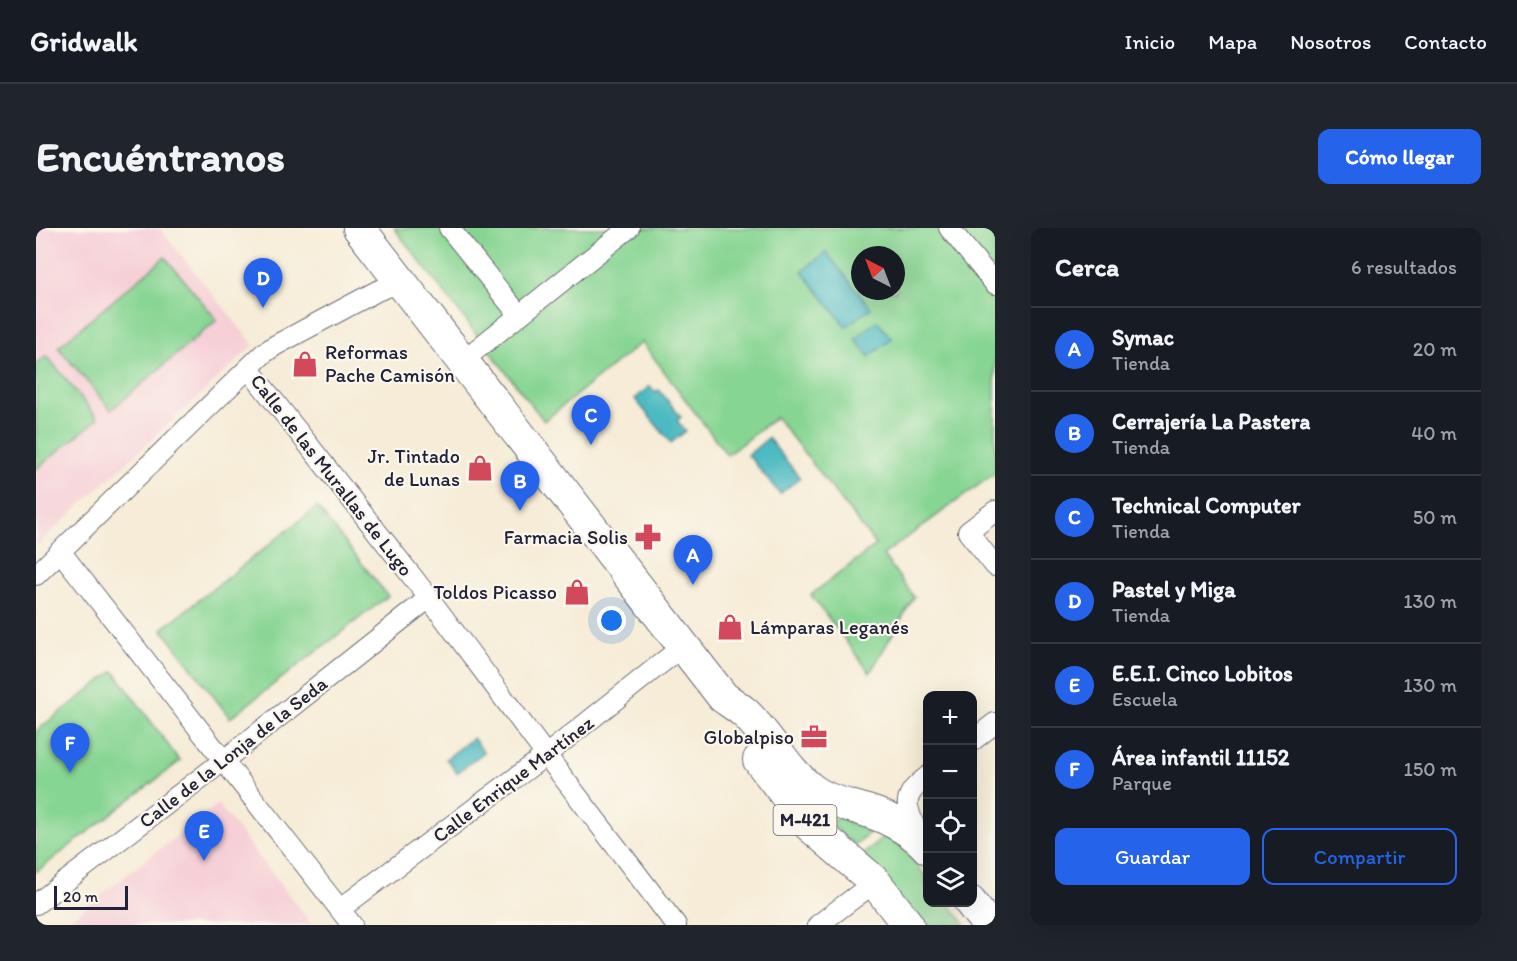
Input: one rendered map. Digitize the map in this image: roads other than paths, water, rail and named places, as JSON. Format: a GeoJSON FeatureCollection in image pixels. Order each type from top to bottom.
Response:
{"type":"FeatureCollection","features":[{"type":"Feature","properties":{"kind":"main road","name":"M-421"},"geometry":{"type":"LineString","coordinates":[[359,228],[723,697],[730,716],[742,737],[795,808],[809,825],[875,882],[908,925]]}},
{"type":"Feature","properties":{"kind":"main road"},"geometry":{"type":"LineString","coordinates":[[723,697],[745,713],[784,763],[812,790],[898,824],[923,844]]}},
{"type":"Feature","properties":{"kind":"main road"},"geometry":{"type":"LineString","coordinates":[[973,907],[988,925]]}},
{"type":"Feature","properties":{"kind":"street"},"geometry":{"type":"LineString","coordinates":[[449,228],[519,315]]}},
{"type":"Feature","properties":{"kind":"street"},"geometry":{"type":"LineString","coordinates":[[462,362],[629,228]]}},
{"type":"Feature","properties":{"kind":"street"},"geometry":{"type":"LineString","coordinates":[[949,228],[995,284]]}},
{"type":"Feature","properties":{"kind":"street"},"geometry":{"type":"LineString","coordinates":[[36,575],[248,368],[276,345],[378,291],[400,282]]}},
{"type":"Feature","properties":{"kind":"street","name":"Calle de las Murallas de Lugo"},"geometry":{"type":"LineString","coordinates":[[248,368],[429,598],[676,925]]}},
{"type":"Feature","properties":{"kind":"street"},"geometry":{"type":"LineString","coordinates":[[995,511],[968,532],[995,566]]}},
{"type":"Feature","properties":{"kind":"street"},"geometry":{"type":"LineString","coordinates":[[60,551],[352,925]]}},
{"type":"Feature","properties":{"kind":"street","name":"Calle de la Lonja de la Seda"},"geometry":{"type":"LineString","coordinates":[[36,904],[223,761],[429,598]]}},
{"type":"Feature","properties":{"kind":"street","name":"Calle Enrique Martínez"},"geometry":{"type":"LineString","coordinates":[[340,909],[546,755],[683,646]]}},
{"type":"Feature","properties":{"kind":"street"},"geometry":{"type":"LineString","coordinates":[[977,737],[995,723]]}},
{"type":"Feature","properties":{"kind":"street"},"geometry":{"type":"LineString","coordinates":[[923,779],[908,795],[906,806],[923,843]]}},
{"type":"Feature","properties":{"kind":"street"},"geometry":{"type":"LineString","coordinates":[[818,925],[875,882]]}},
{"type":"Feature","properties":{"kind":"water"},"geometry":{"type":"Polygon","coordinates":[[[826,252],[851,283],[851,300],[865,300],[871,308],[846,327],[802,271],[826,252]]]}},
{"type":"Feature","properties":{"kind":"water"},"geometry":{"type":"Polygon","coordinates":[[[877,321],[892,339],[869,357],[855,339],[877,321]]]}},
{"type":"Feature","properties":{"kind":"water"},"geometry":{"type":"Polygon","coordinates":[[[650,386],[655,392],[659,390],[681,417],[677,421],[686,431],[671,443],[635,399],[650,386]]]}},
{"type":"Feature","properties":{"kind":"water"},"geometry":{"type":"Polygon","coordinates":[[[768,438],[800,478],[780,494],[748,455],[768,438]]]}},
{"type":"Feature","properties":{"kind":"water"},"geometry":{"type":"Polygon","coordinates":[[[473,738],[484,752],[457,773],[446,759],[473,738]]]}},
{"type":"Feature","properties":{"kind":"place","name":"Pastel y Miga"},"geometry":{"type":"Point","coordinates":[263,308]}},
{"type":"Feature","properties":{"kind":"place","name":"Reformas Pache Camisón"},"geometry":{"type":"Point","coordinates":[305,364]}},
{"type":"Feature","properties":{"kind":"place","name":"Technical Computer"},"geometry":{"type":"Point","coordinates":[591,445]}},
{"type":"Feature","properties":{"kind":"place","name":"Jr. Tintado de Lunas"},"geometry":{"type":"Point","coordinates":[480,468]}},
{"type":"Feature","properties":{"kind":"place","name":"Cerrajería La Pastera"},"geometry":{"type":"Point","coordinates":[520,511]}},
{"type":"Feature","properties":{"kind":"place","name":"Farmacia Solis"},"geometry":{"type":"Point","coordinates":[648,537]}},
{"type":"Feature","properties":{"kind":"place","name":"Symac"},"geometry":{"type":"Point","coordinates":[693,585]}},
{"type":"Feature","properties":{"kind":"place","name":"Toldos Picasso"},"geometry":{"type":"Point","coordinates":[577,592]}},
{"type":"Feature","properties":{"kind":"place","name":"Lámparas Leganés"},"geometry":{"type":"Point","coordinates":[730,627]}},
{"type":"Feature","properties":{"kind":"place","name":"Globalpiso"},"geometry":{"type":"Point","coordinates":[814,737]}},
{"type":"Feature","properties":{"kind":"place","name":"Área infantil 11152"},"geometry":{"type":"Point","coordinates":[70,773]}},
{"type":"Feature","properties":{"kind":"place","name":"E.E.I. Cinco Lobitos"},"geometry":{"type":"Point","coordinates":[204,861]}}]}
